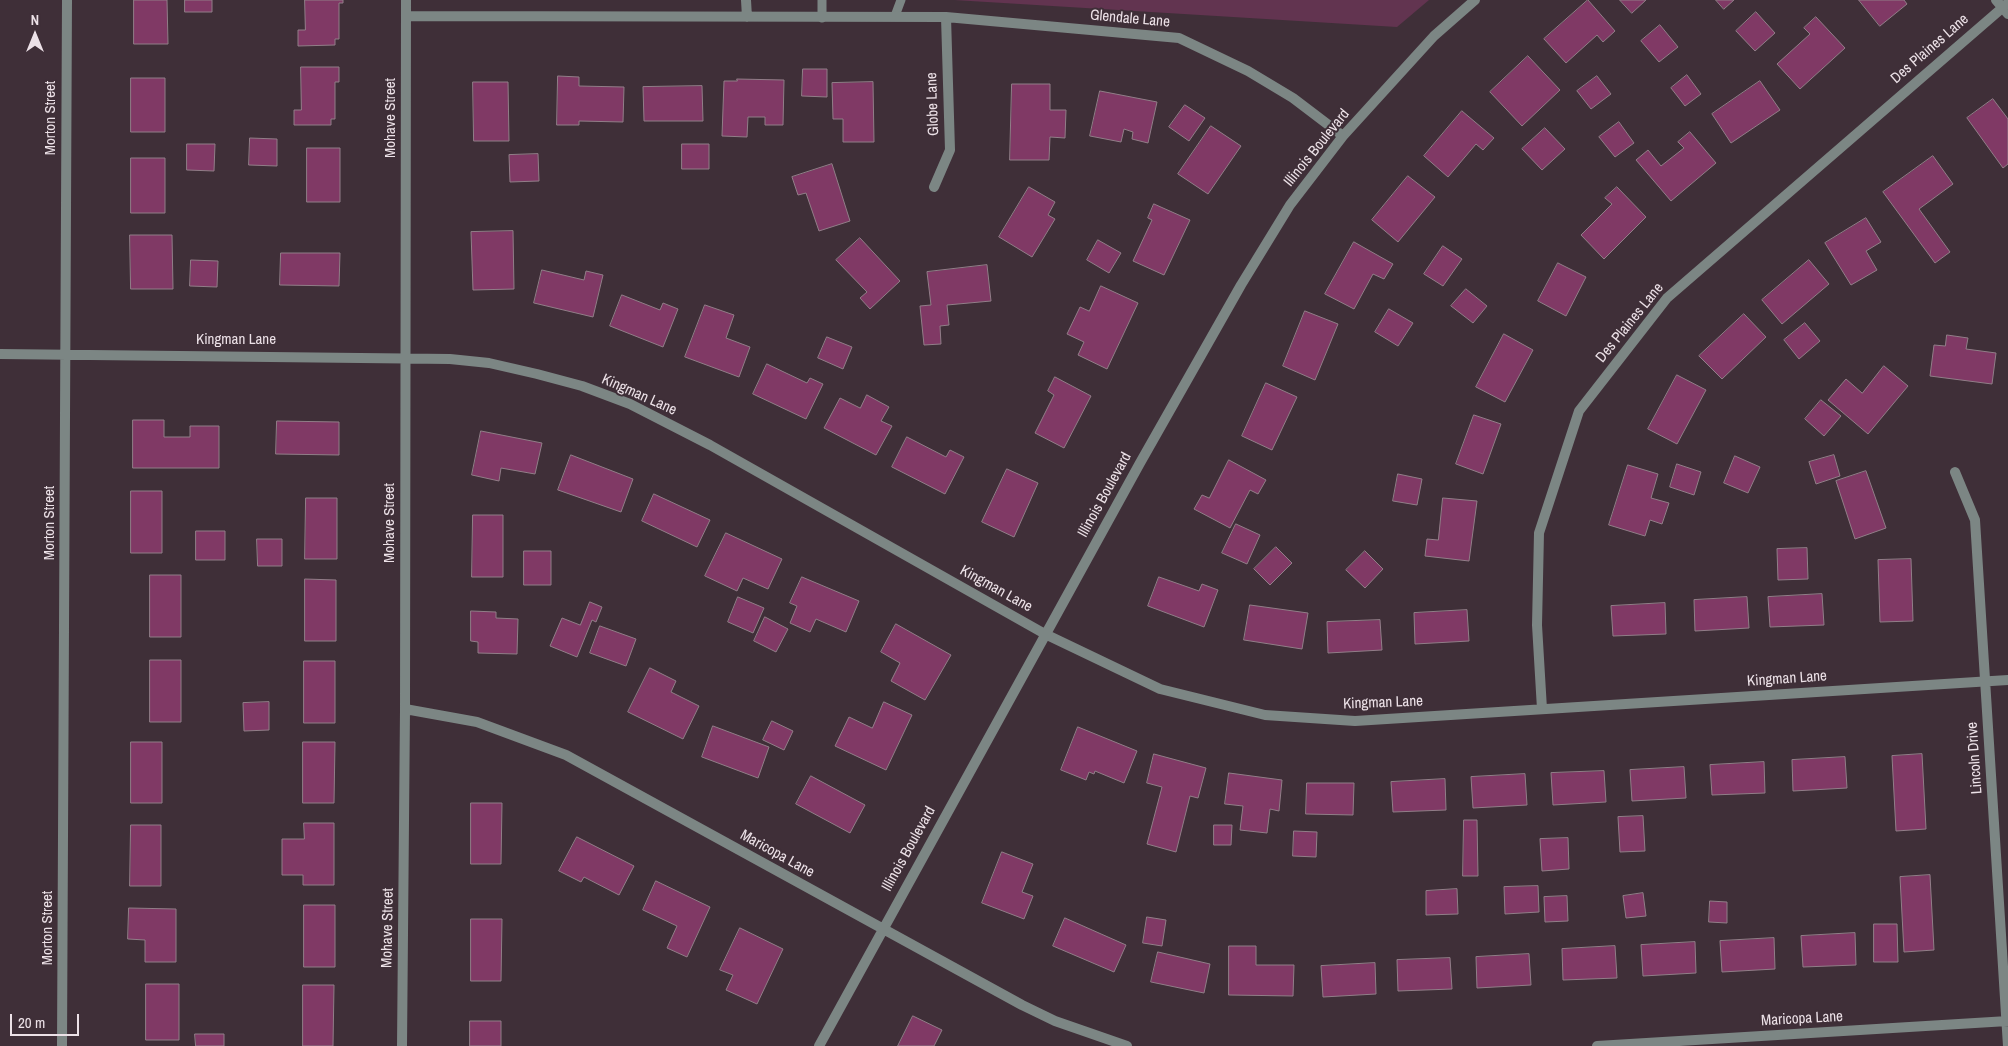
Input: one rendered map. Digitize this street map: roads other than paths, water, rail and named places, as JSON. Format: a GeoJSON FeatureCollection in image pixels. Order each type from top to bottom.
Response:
{"type":"FeatureCollection","features":[{"type":"Feature","properties":{"kind":"street","name":"Morton Street"},"geometry":{"type":"LineString","coordinates":[[62,1046],[67,0]]}},
{"type":"Feature","properties":{"kind":"street","name":"Mohave Street"},"geometry":{"type":"LineString","coordinates":[[402,1046],[405,709],[406,0]]}},
{"type":"Feature","properties":{"kind":"street"},"geometry":{"type":"LineString","coordinates":[[746,0],[747,17]]}},
{"type":"Feature","properties":{"kind":"street","name":"Illinois Boulevard"},"geometry":{"type":"LineString","coordinates":[[820,1046],[882,928],[1045,634],[1241,285],[1290,205],[1343,136],[1434,36],[1475,0]]}},
{"type":"Feature","properties":{"kind":"street","name":"Des Plaines Lane"},"geometry":{"type":"LineString","coordinates":[[1542,709],[1537,625],[1539,532],[1580,411],[1667,298],[2004,6]]}},
{"type":"Feature","properties":{"kind":"street","name":"Glendale Lane"},"geometry":{"type":"LineString","coordinates":[[406,16],[946,17],[1179,38],[1255,75],[1293,98],[1343,136]]}},
{"type":"Feature","properties":{"kind":"street","name":"Globe Lane"},"geometry":{"type":"LineString","coordinates":[[934,186],[950,150],[946,17]]}},
{"type":"Feature","properties":{"kind":"street","name":"Kingman Lane"},"geometry":{"type":"LineString","coordinates":[[0,354],[450,359],[508,367],[582,386],[630,404],[710,445],[1045,634],[1160,689],[1265,715],[1355,721],[2008,680]]}},
{"type":"Feature","properties":{"kind":"street","name":"Lincoln Drive"},"geometry":{"type":"LineString","coordinates":[[1955,472],[1974,520],[2008,1046]]}},
{"type":"Feature","properties":{"kind":"street","name":"Maricopa Lane"},"geometry":{"type":"LineString","coordinates":[[405,709],[476,722],[566,755],[1022,1005],[1055,1021],[1127,1046]]}},
{"type":"Feature","properties":{"kind":"street","name":"Maricopa Lane"},"geometry":{"type":"LineString","coordinates":[[1597,1046],[2007,1021]]}},
{"type":"Feature","properties":{"kind":"lane"},"geometry":{"type":"LineString","coordinates":[[822,0],[822,18]]}},
{"type":"Feature","properties":{"kind":"lane"},"geometry":{"type":"LineString","coordinates":[[895,16],[901,0]]}}]}
